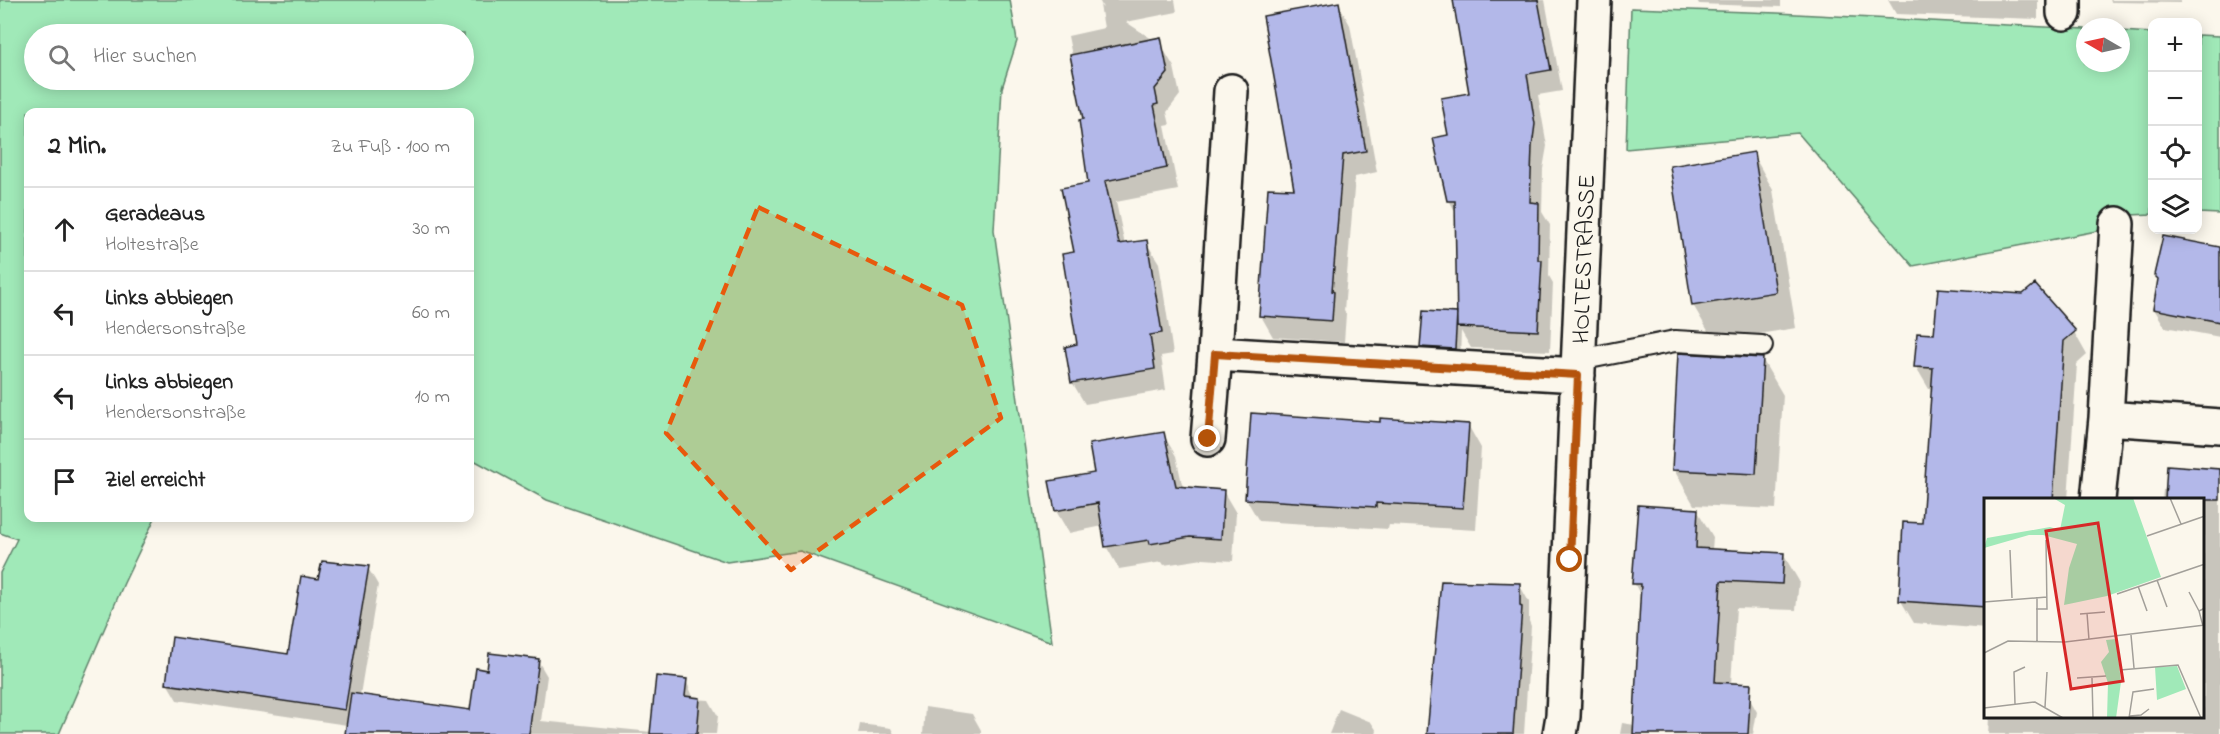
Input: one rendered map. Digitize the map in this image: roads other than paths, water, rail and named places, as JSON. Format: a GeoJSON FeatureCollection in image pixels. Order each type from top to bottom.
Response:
{"type":"FeatureCollection","features":[{"type":"Feature","properties":{"kind":"street","name":"HOLTESTRASSE"},"geometry":{"type":"LineString","coordinates":[[1560,734],[1563,716],[1594,0]]}},
{"type":"Feature","properties":{"kind":"street"},"geometry":{"type":"LineString","coordinates":[[1208,439],[1232,91]]}},
{"type":"Feature","properties":{"kind":"street"},"geometry":{"type":"LineString","coordinates":[[2098,498],[2106,418],[2117,224]]}},
{"type":"Feature","properties":{"kind":"street"},"geometry":{"type":"LineString","coordinates":[[1215,354],[1578,367]]}},
{"type":"Feature","properties":{"kind":"street"},"geometry":{"type":"LineString","coordinates":[[2106,418],[2220,426]]}},
{"type":"Feature","properties":{"kind":"lane"},"geometry":{"type":"LineString","coordinates":[[1578,367],[1675,341],[1762,346]]}}]}
